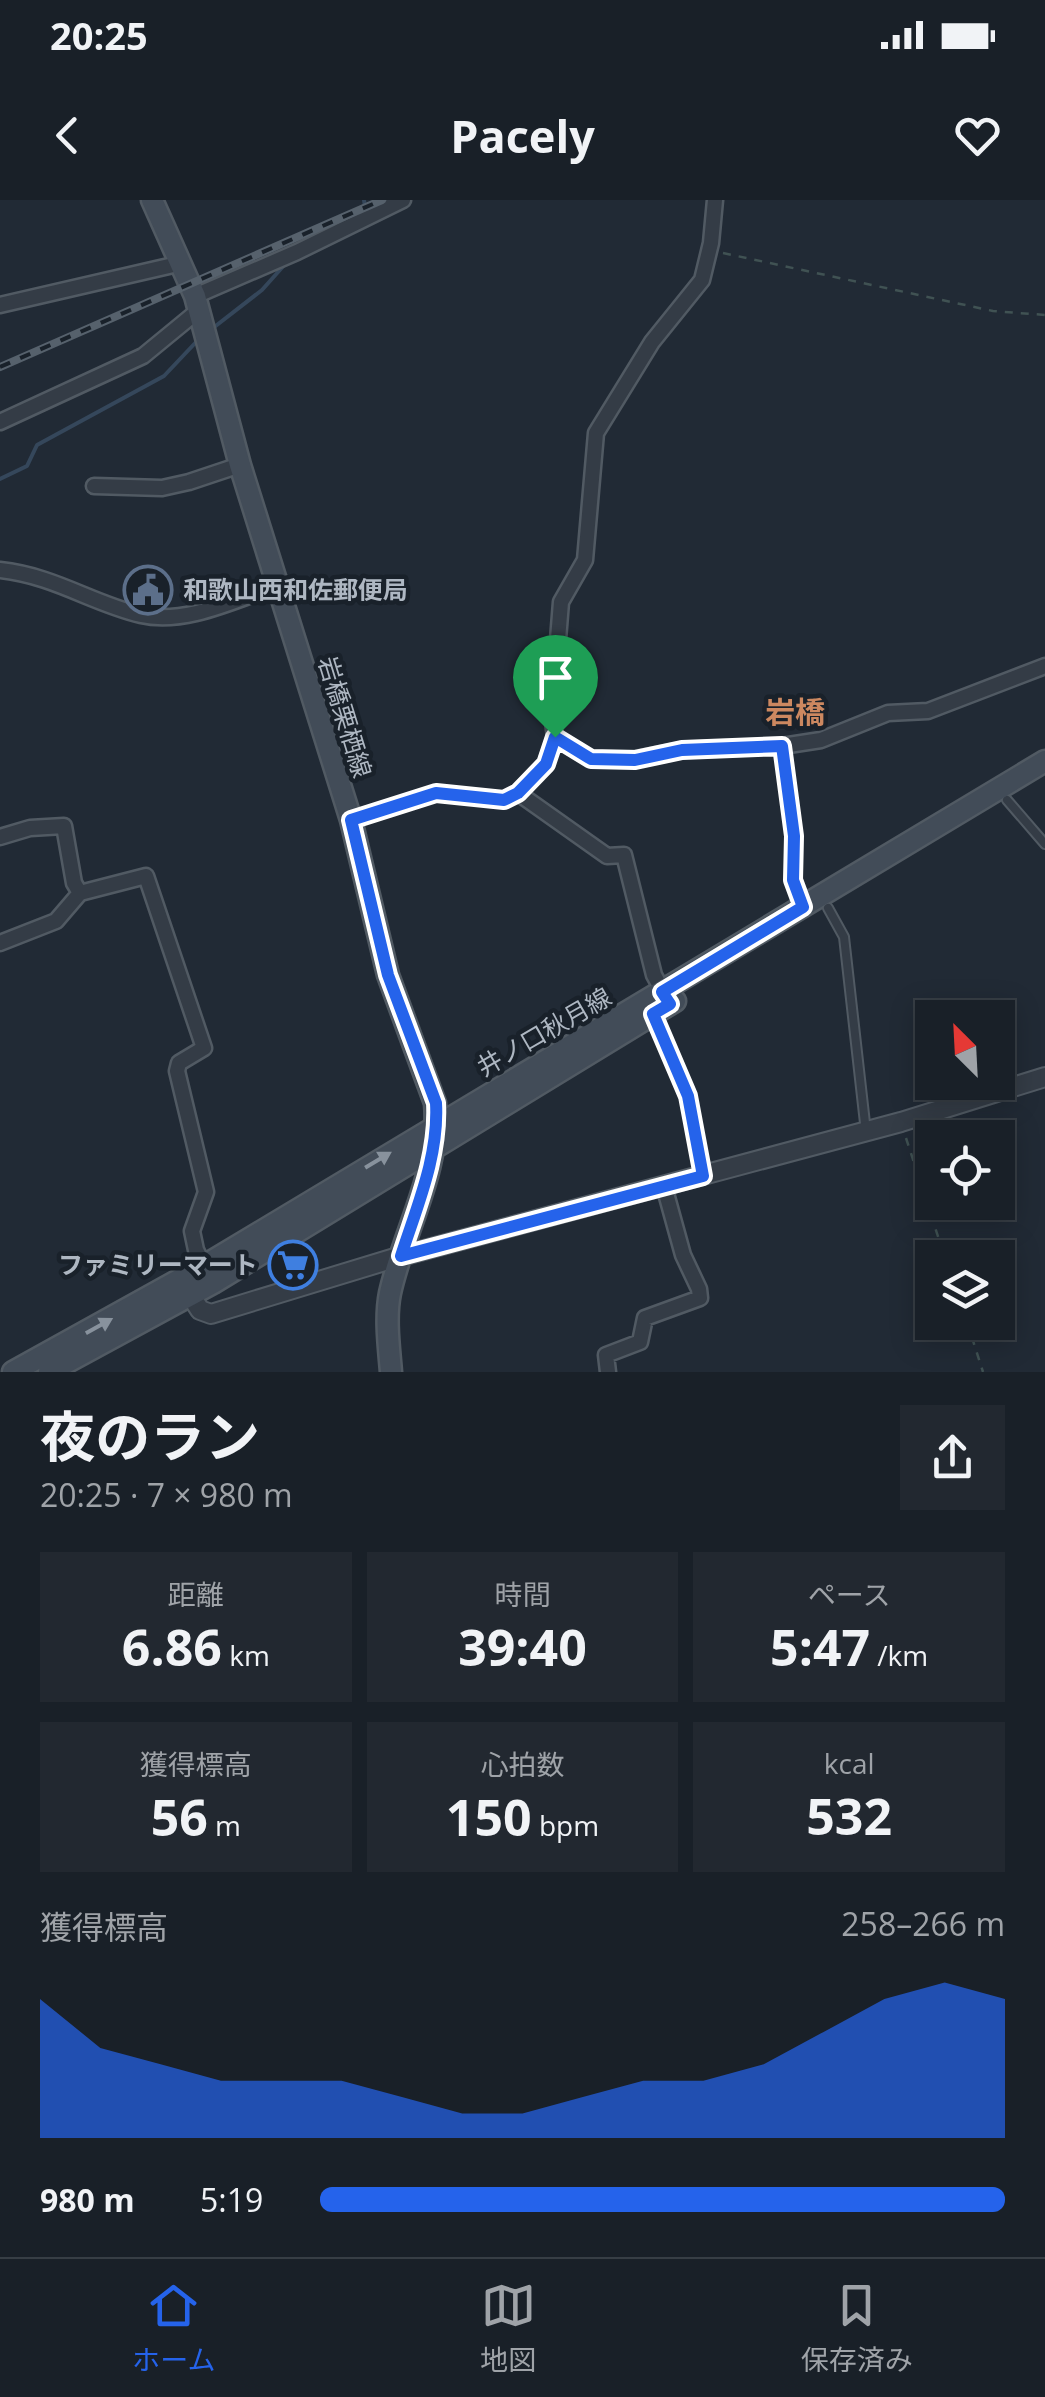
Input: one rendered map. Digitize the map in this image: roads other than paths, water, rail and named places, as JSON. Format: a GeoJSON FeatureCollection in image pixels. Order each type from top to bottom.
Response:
{"type":"FeatureCollection","features":[{"type":"Feature","properties":{"kind":"main road","name":"岩橋栗栖線"},"geometry":{"type":"LineString","coordinates":[[152,200],[197,303],[276,586],[351,820],[388,975],[436,1103],[431,1165],[389,1298],[391,1372]]}},
{"type":"Feature","properties":{"kind":"main road","name":"井ノ口秋月線"},"geometry":{"type":"LineString","coordinates":[[49,1372],[190,1296],[434,1147],[662,1003],[803,907],[1045,761]]}},
{"type":"Feature","properties":{"kind":"main road","name":"井ノ口秋月線"},"geometry":{"type":"LineString","coordinates":[[13,1372],[204,1266],[437,1124],[828,908],[1045,778]]}},
{"type":"Feature","properties":{"kind":"street"},"geometry":{"type":"LineString","coordinates":[[0,422],[144,356],[197,303],[404,200]]}},
{"type":"Feature","properties":{"kind":"street"},"geometry":{"type":"LineString","coordinates":[[662,1003],[624,855],[607,856],[518,793],[546,764],[555,737],[552,715],[561,602],[585,560],[596,433],[652,342],[702,280],[715,200]]}},
{"type":"Feature","properties":{"kind":"street"},"geometry":{"type":"LineString","coordinates":[[0,305],[182,263]]}},
{"type":"Feature","properties":{"kind":"street"},"geometry":{"type":"LineString","coordinates":[[94,486],[162,488],[240,465]]}},
{"type":"Feature","properties":{"kind":"street"},"geometry":{"type":"LineString","coordinates":[[0,570],[32,573],[152,616],[196,613],[276,586]]}},
{"type":"Feature","properties":{"kind":"street"},"geometry":{"type":"LineString","coordinates":[[555,737],[591,759],[635,760],[682,750],[782,746],[821,740],[888,713],[928,711],[1045,666]]}},
{"type":"Feature","properties":{"kind":"street"},"geometry":{"type":"LineString","coordinates":[[0,838],[30,828],[64,826],[74,883],[80,893]]}},
{"type":"Feature","properties":{"kind":"street"},"geometry":{"type":"LineString","coordinates":[[0,942],[56,921],[80,893],[146,876],[204,1048],[180,1063],[177,1070],[206,1192],[192,1231],[204,1266]]}},
{"type":"Feature","properties":{"kind":"street"},"geometry":{"type":"LineString","coordinates":[[190,1296],[200,1310],[211,1314],[401,1256],[866,1132],[1045,1077]]}},
{"type":"Feature","properties":{"kind":"street"},"geometry":{"type":"LineString","coordinates":[[608,1372],[606,1355],[640,1342],[645,1318],[700,1298],[683,1255],[664,1186]]}},
{"type":"Feature","properties":{"kind":"lane"},"geometry":{"type":"LineString","coordinates":[[1007,800],[1045,844]]}},
{"type":"Feature","properties":{"kind":"lane"},"geometry":{"type":"LineString","coordinates":[[794,836],[793,880],[803,907]]}},
{"type":"Feature","properties":{"kind":"lane"},"geometry":{"type":"LineString","coordinates":[[828,908],[844,936],[866,1132]]}},
{"type":"Feature","properties":{"kind":"waterway"},"geometry":{"type":"LineString","coordinates":[[364,200],[366,214]]}},
{"type":"Feature","properties":{"kind":"waterway"},"geometry":{"type":"LineString","coordinates":[[213,328],[262,290],[287,262]]}},
{"type":"Feature","properties":{"kind":"waterway"},"geometry":{"type":"LineString","coordinates":[[0,479],[27,466],[37,445],[164,376],[198,340]]}},
{"type":"Feature","properties":{"kind":"railway"},"geometry":{"type":"LineString","coordinates":[[0,367],[382,200]]}},
{"type":"Feature","properties":{"kind":"place","name":"和歌山西和佐郵便局"},"geometry":{"type":"Point","coordinates":[148,590]}},
{"type":"Feature","properties":{"kind":"place","name":"ファミリーマート"},"geometry":{"type":"Point","coordinates":[293,1265]}},
{"type":"Feature","properties":{"kind":"district","name":"岩橋"},"geometry":{"type":"Point","coordinates":[795,713]}}]}
